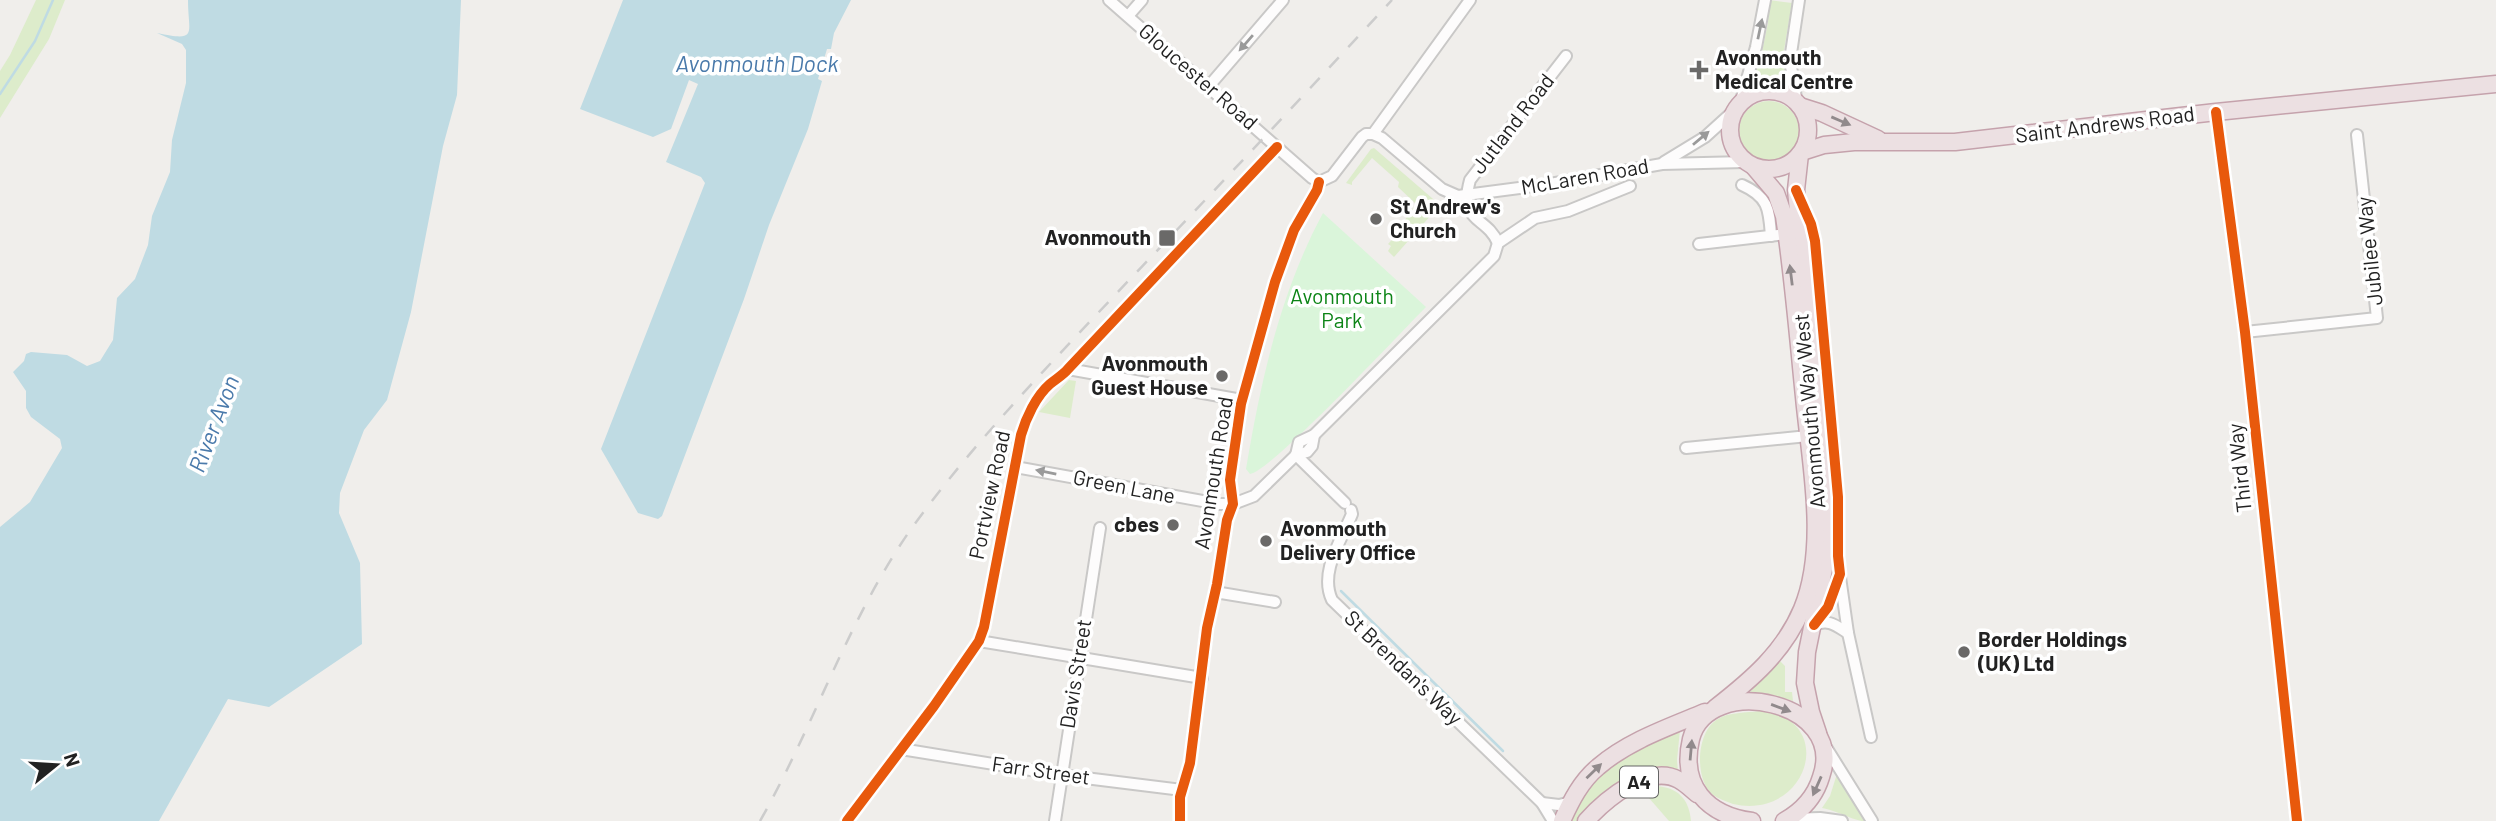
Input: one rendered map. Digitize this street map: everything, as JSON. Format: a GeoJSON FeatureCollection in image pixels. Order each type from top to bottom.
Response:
{"type":"FeatureCollection","features":[{"type":"Feature","properties":{"kind":"highway","name":"Saint Andrews Road"},"geometry":{"type":"LineString","coordinates":[[1801,153],[1824,145],[1880,140],[1955,142],[2496,84]]}},
{"type":"Feature","properties":{"kind":"highway"},"geometry":{"type":"LineString","coordinates":[[1785,820],[1809,802],[1824,767],[1805,682],[1807,652],[1826,559],[1828,519],[1797,190],[1801,153],[1807,139],[1808,125],[1799,105],[1787,96],[1769,91],[1756,93],[1739,106],[1731,120],[1731,139],[1736,152],[1750,164],[1767,170],[1779,168],[1791,163],[1801,153]]}},
{"type":"Feature","properties":{"kind":"highway","name":"Saint Andrews Road"},"geometry":{"type":"LineString","coordinates":[[1799,105],[1880,140]]}},
{"type":"Feature","properties":{"kind":"highway","name":"A4"},"geometry":{"type":"LineString","coordinates":[[1562,821],[1588,776],[1614,755],[1713,709],[1742,686],[1776,653],[1791,632],[1803,606],[1815,535],[1808,436],[1779,235],[1779,199],[1750,164]]}},
{"type":"Feature","properties":{"kind":"highway"},"geometry":{"type":"LineString","coordinates":[[1706,821],[1691,777],[1690,752],[1696,727],[1713,709],[1750,703],[1773,704],[1806,720],[1819,736]]}},
{"type":"Feature","properties":{"kind":"highway","name":"A4"},"geometry":{"type":"LineString","coordinates":[[1586,821],[1610,797],[1648,779],[1670,777],[1679,780],[1700,797]]}},
{"type":"Feature","properties":{"kind":"highway"},"geometry":{"type":"LineString","coordinates":[[1700,797],[1715,810],[1752,821]]}},
{"type":"Feature","properties":{"kind":"street","name":"Gloucester Road"},"geometry":{"type":"LineString","coordinates":[[1109,0],[1311,178],[1319,182]]}},
{"type":"Feature","properties":{"kind":"street"},"geometry":{"type":"LineString","coordinates":[[1128,16],[1142,0]]}},
{"type":"Feature","properties":{"kind":"street"},"geometry":{"type":"LineString","coordinates":[[1209,86],[1283,0]]}},
{"type":"Feature","properties":{"kind":"street"},"geometry":{"type":"LineString","coordinates":[[1319,182],[1332,176],[1362,137],[1373,134],[1470,0]]}},
{"type":"Feature","properties":{"kind":"street"},"geometry":{"type":"LineString","coordinates":[[1739,106],[1756,47],[1765,0]]}},
{"type":"Feature","properties":{"kind":"street"},"geometry":{"type":"LineString","coordinates":[[1799,0],[1790,60],[1799,105]]}},
{"type":"Feature","properties":{"kind":"street","name":"Jutland Road"},"geometry":{"type":"LineString","coordinates":[[1466,195],[1470,180],[1566,56]]}},
{"type":"Feature","properties":{"kind":"street","name":"McLaren Road"},"geometry":{"type":"LineString","coordinates":[[1662,164],[1704,137],[1739,106]]}},
{"type":"Feature","properties":{"kind":"street","name":"Third Way"},"geometry":{"type":"LineString","coordinates":[[2217,112],[2245,332],[2297,821]]}},
{"type":"Feature","properties":{"kind":"street","name":"McLaren Road"},"geometry":{"type":"LineString","coordinates":[[1373,134],[1382,138],[1442,189],[1452,194],[1466,195],[1550,184],[1662,164],[1750,164]]}},
{"type":"Feature","properties":{"kind":"street","name":"Jubilee Way"},"geometry":{"type":"LineString","coordinates":[[2245,332],[2377,318],[2357,135]]}},
{"type":"Feature","properties":{"kind":"street","name":"Portview Road"},"geometry":{"type":"LineString","coordinates":[[847,821],[979,640],[984,627],[1021,435],[1029,414],[1048,386],[1068,369],[1277,147]]}},
{"type":"Feature","properties":{"kind":"street","name":"Avonmouth Road"},"geometry":{"type":"LineString","coordinates":[[1180,821],[1179,802],[1191,763],[1207,628],[1227,516],[1233,504],[1230,480],[1242,400],[1281,265],[1294,230],[1319,182]]}},
{"type":"Feature","properties":{"kind":"street"},"geometry":{"type":"LineString","coordinates":[[1699,244],[1779,235],[1765,202],[1742,185]]}},
{"type":"Feature","properties":{"kind":"street"},"geometry":{"type":"LineString","coordinates":[[1233,504],[1254,496],[1296,455],[1298,442],[1314,435],[1494,256],[1498,243],[1535,218],[1568,211],[1630,186]]}},
{"type":"Feature","properties":{"kind":"street","name":"Avonmouth Way West"},"geometry":{"type":"LineString","coordinates":[[1797,190],[1815,241],[1838,497],[1840,574],[1848,633],[1871,737]]}},
{"type":"Feature","properties":{"kind":"street"},"geometry":{"type":"LineString","coordinates":[[1466,195],[1472,215],[1494,235],[1498,243]]}},
{"type":"Feature","properties":{"kind":"street"},"geometry":{"type":"LineString","coordinates":[[1068,369],[1242,400]]}},
{"type":"Feature","properties":{"kind":"street"},"geometry":{"type":"LineString","coordinates":[[1686,448],[1808,436]]}},
{"type":"Feature","properties":{"kind":"street","name":"St Brendan's Way"},"geometry":{"type":"LineString","coordinates":[[1296,455],[1348,506],[1352,514],[1329,567],[1327,580],[1332,600],[1542,803],[1553,821]]}},
{"type":"Feature","properties":{"kind":"street","name":"Green Lane"},"geometry":{"type":"LineString","coordinates":[[1015,467],[1219,504],[1233,504]]}},
{"type":"Feature","properties":{"kind":"street","name":"Davis Street"},"geometry":{"type":"LineString","coordinates":[[1055,821],[1100,528]]}},
{"type":"Feature","properties":{"kind":"street","name":"Avonmouth Way West"},"geometry":{"type":"LineString","coordinates":[[1814,625],[1828,607],[1840,574]]}},
{"type":"Feature","properties":{"kind":"street"},"geometry":{"type":"LineString","coordinates":[[1215,592],[1275,602]]}},
{"type":"Feature","properties":{"kind":"street"},"geometry":{"type":"LineString","coordinates":[[1814,625],[1824,621],[1831,622],[1848,633]]}},
{"type":"Feature","properties":{"kind":"street"},"geometry":{"type":"LineString","coordinates":[[979,640],[1202,678]]}},
{"type":"Feature","properties":{"kind":"street"},"geometry":{"type":"LineString","coordinates":[[1819,736],[1872,821]]}},
{"type":"Feature","properties":{"kind":"street","name":"Farr Street"},"geometry":{"type":"LineString","coordinates":[[901,749],[1061,775],[1182,790]]}},
{"type":"Feature","properties":{"kind":"street"},"geometry":{"type":"LineString","coordinates":[[1542,803],[1559,805],[1571,802]]}},
{"type":"Feature","properties":{"kind":"street"},"geometry":{"type":"LineString","coordinates":[[1785,820],[1820,818],[1842,821]]}},
{"type":"Feature","properties":{"kind":"green space"},"geometry":{"type":"Polygon","coordinates":[[[36,0],[65,0],[49,39],[0,118],[0,71],[36,0]]]}},
{"type":"Feature","properties":{"kind":"green space"},"geometry":{"type":"Polygon","coordinates":[[[1769,0],[1792,3],[1783,56],[1761,56],[1768,23],[1769,0]]]}},
{"type":"Feature","properties":{"kind":"green space"},"geometry":{"type":"Polygon","coordinates":[[[1784,59],[1789,82],[1767,78],[1752,80],[1760,60],[1784,59]]]}},
{"type":"Feature","properties":{"kind":"green space"},"geometry":{"type":"Polygon","coordinates":[[[1763,101],[1775,101],[1791,109],[1797,119],[1797,143],[1791,153],[1775,161],[1763,161],[1747,153],[1739,137],[1739,125],[1747,109],[1763,101]]]}},
{"type":"Feature","properties":{"kind":"green space"},"geometry":{"type":"Polygon","coordinates":[[[1374,148],[1440,205],[1394,257],[1388,251],[1391,246],[1388,244],[1402,229],[1400,227],[1416,204],[1398,187],[1399,182],[1372,158],[1352,185],[1346,183],[1374,148]]]}},
{"type":"Feature","properties":{"kind":"green space","name":"Avonmouth Park"},"geometry":{"type":"Polygon","coordinates":[[[1323,213],[1426,307],[1309,426],[1263,467],[1250,474],[1246,469],[1274,338],[1295,274],[1323,213]]]}},
{"type":"Feature","properties":{"kind":"green space"},"geometry":{"type":"Polygon","coordinates":[[[1069,380],[1076,381],[1070,418],[1039,412],[1069,380]]]}},
{"type":"Feature","properties":{"kind":"green space"},"geometry":{"type":"Polygon","coordinates":[[[1780,661],[1785,666],[1785,692],[1792,692],[1793,701],[1765,693],[1751,693],[1750,692],[1780,661]]]}},
{"type":"Feature","properties":{"kind":"green space"},"geometry":{"type":"Polygon","coordinates":[[[1759,711],[1784,717],[1799,730],[1806,748],[1804,766],[1796,784],[1780,797],[1759,805],[1733,804],[1713,795],[1707,788],[1700,768],[1702,744],[1705,734],[1718,719],[1732,714],[1759,711]]]}},
{"type":"Feature","properties":{"kind":"green space"},"geometry":{"type":"Polygon","coordinates":[[[1680,730],[1678,771],[1588,809],[1578,821],[1568,821],[1588,788],[1608,769],[1631,754],[1680,730]]]}},
{"type":"Feature","properties":{"kind":"green space"},"geometry":{"type":"Polygon","coordinates":[[[1836,777],[1864,821],[1822,808],[1830,796],[1836,777]]]}},
{"type":"Feature","properties":{"kind":"green space"},"geometry":{"type":"Polygon","coordinates":[[[1655,786],[1670,789],[1681,796],[1688,806],[1691,821],[1669,821],[1642,790],[1655,786]]]}},
{"type":"Feature","properties":{"kind":"water","name":"River Avon"},"geometry":{"type":"Polygon","coordinates":[[[188,0],[461,0],[457,95],[443,146],[411,312],[387,400],[364,430],[340,493],[339,513],[360,563],[362,644],[269,707],[228,699],[159,821],[0,821],[0,527],[30,502],[62,448],[60,439],[31,417],[26,408],[26,391],[13,372],[24,361],[26,354],[31,352],[67,355],[87,366],[100,361],[113,340],[117,298],[135,279],[148,245],[152,216],[170,172],[172,140],[186,83],[186,50],[182,44],[157,33],[180,36],[188,33],[188,0]]]}},
{"type":"Feature","properties":{"kind":"water","name":"Avonmouth Dock"},"geometry":{"type":"Polygon","coordinates":[[[623,0],[851,0],[834,33],[831,49],[827,49],[818,79],[822,81],[808,129],[769,225],[662,516],[658,519],[638,513],[601,449],[705,183],[701,177],[666,162],[698,84],[689,80],[671,129],[653,137],[580,109],[623,0]]]}},
{"type":"Feature","properties":{"kind":"waterway"},"geometry":{"type":"LineString","coordinates":[[0,94],[35,41],[53,0]]}},
{"type":"Feature","properties":{"kind":"waterway"},"geometry":{"type":"LineString","coordinates":[[1341,591],[1503,751]]}},
{"type":"Feature","properties":{"kind":"railway"},"geometry":{"type":"LineString","coordinates":[[760,821],[798,748],[868,599],[911,529],[936,496],[989,431],[1045,369],[1392,0]]}},
{"type":"Feature","properties":{"kind":"cycle path"},"geometry":{"type":"LineString","coordinates":[[2216,112],[2245,332],[2297,821]]}},
{"type":"Feature","properties":{"kind":"cycle path"},"geometry":{"type":"LineString","coordinates":[[847,821],[934,706],[979,641],[984,627],[1021,435],[1036,401],[1277,147]]}},
{"type":"Feature","properties":{"kind":"cycle path"},"geometry":{"type":"LineString","coordinates":[[1180,821],[1180,797],[1190,763],[1207,628],[1227,520],[1233,504],[1230,480],[1241,404],[1275,282],[1294,230],[1319,182]]}},
{"type":"Feature","properties":{"kind":"cycle path"},"geometry":{"type":"LineString","coordinates":[[1796,190],[1811,224],[1815,241],[1838,497],[1840,574],[1828,607],[1814,625]]}},
{"type":"Feature","properties":{"kind":"place","name":"Avonmouth Medical Centre"},"geometry":{"type":"Point","coordinates":[1699,70]}},
{"type":"Feature","properties":{"kind":"place","name":"St Andrew's Church"},"geometry":{"type":"Point","coordinates":[1376,219]}},
{"type":"Feature","properties":{"kind":"place","name":"Avonmouth"},"geometry":{"type":"Point","coordinates":[1167,238]}},
{"type":"Feature","properties":{"kind":"place","name":"Avonmouth Guest House"},"geometry":{"type":"Point","coordinates":[1222,376]}},
{"type":"Feature","properties":{"kind":"place","name":"cbes"},"geometry":{"type":"Point","coordinates":[1173,525]}},
{"type":"Feature","properties":{"kind":"place","name":"Avonmouth Delivery Office"},"geometry":{"type":"Point","coordinates":[1266,541]}},
{"type":"Feature","properties":{"kind":"place","name":"Border Holdings (UK) Ltd"},"geometry":{"type":"Point","coordinates":[1964,652]}}]}
